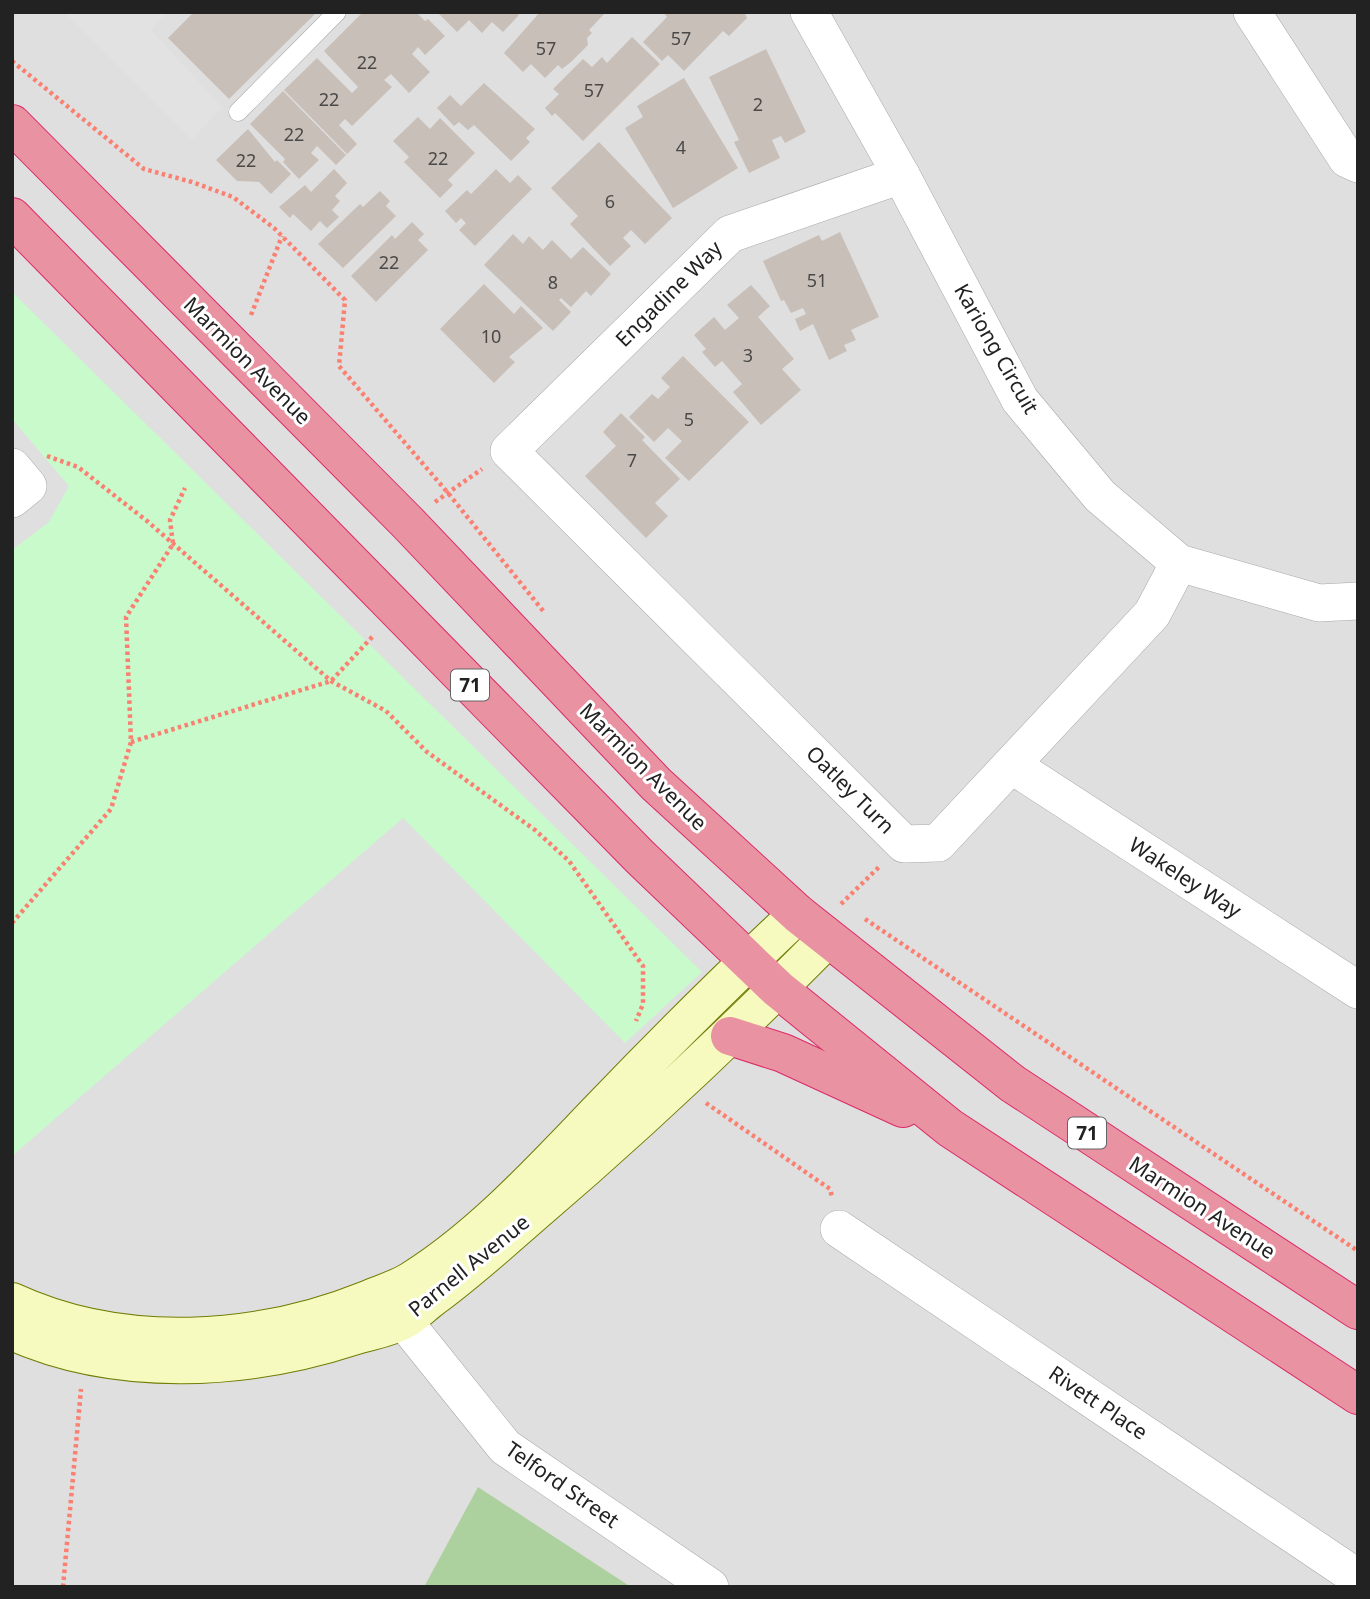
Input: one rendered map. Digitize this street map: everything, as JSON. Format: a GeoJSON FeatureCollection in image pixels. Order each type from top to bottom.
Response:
{"type":"FeatureCollection","features":[{"type":"Feature","properties":{"kind":"highway","name":"Marmion Avenue"},"geometry":{"type":"LineString","coordinates":[[12,124],[407,522],[656,784],[814,905],[840,918],[1013,1084],[1358,1310]]}},
{"type":"Feature","properties":{"kind":"highway","name":"71"},"geometry":{"type":"LineString","coordinates":[[12,217],[397,611],[747,962],[950,1128],[1358,1395]]}},
{"type":"Feature","properties":{"kind":"highway"},"geometry":{"type":"LineString","coordinates":[[730,1036],[783,1053],[950,1128]]}},
{"type":"Feature","properties":{"kind":"street","name":"Kariong Circuit"},"geometry":{"type":"LineString","coordinates":[[809,12],[901,175],[1020,400],[1100,496],[1179,563],[1319,603],[1358,601]]}},
{"type":"Feature","properties":{"kind":"street"},"geometry":{"type":"LineString","coordinates":[[1252,12],[1348,159],[1358,164]]}},
{"type":"Feature","properties":{"kind":"street","name":"Engadine Way"},"geometry":{"type":"LineString","coordinates":[[509,451],[730,233],[901,175]]}},
{"type":"Feature","properties":{"kind":"street","name":"Oatley Turn"},"geometry":{"type":"LineString","coordinates":[[509,451],[904,844],[938,843],[1013,766],[1152,614],[1179,563]]}},
{"type":"Feature","properties":{"kind":"street"},"geometry":{"type":"LineString","coordinates":[[12,499],[28,486],[25,460]]}},
{"type":"Feature","properties":{"kind":"street","name":"Wakeley Way"},"geometry":{"type":"LineString","coordinates":[[1013,766],[1358,990]]}},
{"type":"Feature","properties":{"kind":"street","name":"Parnell Avenue"},"geometry":{"type":"LineString","coordinates":[[396,1305],[409,1283],[458,1248],[550,1161],[747,962],[814,905]]}},
{"type":"Feature","properties":{"kind":"street","name":"Parnell Avenue"},"geometry":{"type":"LineString","coordinates":[[12,1331],[33,1340],[84,1353],[158,1365],[232,1361],[323,1346],[396,1305],[467,1272],[730,1036],[778,989],[840,918]]}},
{"type":"Feature","properties":{"kind":"street","name":"Rivett Place"},"geometry":{"type":"LineString","coordinates":[[839,1229],[1358,1578]]}},
{"type":"Feature","properties":{"kind":"street","name":"Parnell Avenue"},"geometry":{"type":"LineString","coordinates":[[12,1302],[119,1332],[212,1337],[269,1330],[344,1309],[396,1305]]}},
{"type":"Feature","properties":{"kind":"street","name":"Telford Street"},"geometry":{"type":"LineString","coordinates":[[396,1305],[505,1447],[710,1587]]}},
{"type":"Feature","properties":{"kind":"lane"},"geometry":{"type":"LineString","coordinates":[[238,112],[337,12]]}},
{"type":"Feature","properties":{"kind":"path"},"geometry":{"type":"LineString","coordinates":[[12,61],[144,169],[192,181],[233,197],[282,236],[345,300],[339,366],[553,623]]}},
{"type":"Feature","properties":{"kind":"path"},"geometry":{"type":"LineString","coordinates":[[251,315],[282,236]]}},
{"type":"Feature","properties":{"kind":"path"},"geometry":{"type":"LineString","coordinates":[[407,522],[509,451]]}},
{"type":"Feature","properties":{"kind":"path"},"geometry":{"type":"LineString","coordinates":[[25,460],[78,467],[173,544],[331,681],[386,711],[427,752],[535,830],[569,860],[643,966],[643,1004],[625,1049],[647,1062]]}},
{"type":"Feature","properties":{"kind":"path"},"geometry":{"type":"LineString","coordinates":[[12,923],[111,809],[131,742],[126,617],[173,544],[170,520],[185,488]]}},
{"type":"Feature","properties":{"kind":"path"},"geometry":{"type":"LineString","coordinates":[[131,742],[331,681],[397,611]]}},
{"type":"Feature","properties":{"kind":"path"},"geometry":{"type":"LineString","coordinates":[[840,918],[904,844]]}},
{"type":"Feature","properties":{"kind":"path"},"geometry":{"type":"LineString","coordinates":[[814,905],[840,918]]}},
{"type":"Feature","properties":{"kind":"path"},"geometry":{"type":"LineString","coordinates":[[814,905],[840,918]]}},
{"type":"Feature","properties":{"kind":"path"},"geometry":{"type":"LineString","coordinates":[[864,919],[1358,1251]]}},
{"type":"Feature","properties":{"kind":"path"},"geometry":{"type":"LineString","coordinates":[[678,1083],[830,1189],[839,1229]]}},
{"type":"Feature","properties":{"kind":"path"},"geometry":{"type":"LineString","coordinates":[[63,1587],[84,1353]]}},
{"type":"Feature","properties":{"kind":"shaded area"},"geometry":{"type":"Polygon","coordinates":[[[12,12],[1358,12],[1358,1587],[12,1587],[12,12]]]}},
{"type":"Feature","properties":{"kind":"shaded area"},"geometry":{"type":"Polygon","coordinates":[[[64,12],[168,12],[151,30],[222,107],[192,140],[64,12]]]}},
{"type":"Feature","properties":{"kind":"green space"},"geometry":{"type":"Polygon","coordinates":[[[12,292],[702,972],[625,1043],[403,818],[12,1156],[12,550],[49,522],[69,486],[12,419],[12,292]]]}},
{"type":"Feature","properties":{"kind":"green space"},"geometry":{"type":"Polygon","coordinates":[[[478,1487],[631,1587],[424,1587],[478,1487]]]}},
{"type":"Feature","properties":{"kind":"building"},"geometry":{"type":"Polygon","coordinates":[[[194,12],[317,12],[229,99],[168,38],[194,12]]]}},
{"type":"Feature","properties":{"kind":"building"},"geometry":{"type":"Polygon","coordinates":[[[363,12],[416,12],[425,21],[428,19],[445,36],[425,55],[418,47],[412,54],[430,72],[409,93],[391,74],[384,80],[392,87],[352,126],[345,119],[339,125],[357,144],[347,154],[284,90],[317,58],[352,93],[358,87],[324,51],[363,12]]]}},
{"type":"Feature","properties":{"kind":"building"},"geometry":{"type":"Polygon","coordinates":[[[437,12],[516,12],[519,15],[503,32],[492,22],[482,33],[469,20],[457,32],[437,12]]]}},
{"type":"Feature","properties":{"kind":"building"},"geometry":{"type":"Polygon","coordinates":[[[540,12],[606,12],[589,30],[592,33],[587,38],[588,45],[562,69],[558,65],[545,78],[531,64],[523,72],[504,53],[540,12]]]}},
{"type":"Feature","properties":{"kind":"building"},"geometry":{"type":"Polygon","coordinates":[[[663,12],[744,12],[747,18],[729,36],[723,31],[684,71],[668,55],[662,61],[643,42],[667,17],[663,12]]]}},
{"type":"Feature","properties":{"kind":"building"},"geometry":{"type":"Polygon","coordinates":[[[632,37],[660,64],[583,141],[555,113],[552,116],[545,108],[559,94],[553,89],[583,59],[592,67],[602,57],[607,63],[632,37]]]}},
{"type":"Feature","properties":{"kind":"building"},"geometry":{"type":"Polygon","coordinates":[[[766,49],[806,132],[785,143],[781,136],[772,140],[780,158],[749,173],[734,142],[739,140],[709,77],[766,49]]]}},
{"type":"Feature","properties":{"kind":"building"},"geometry":{"type":"Polygon","coordinates":[[[684,78],[738,168],[673,208],[625,128],[643,117],[637,106],[684,78]]]}},
{"type":"Feature","properties":{"kind":"building"},"geometry":{"type":"Polygon","coordinates":[[[484,83],[535,129],[526,138],[530,142],[511,161],[474,125],[468,130],[459,122],[454,126],[437,108],[450,95],[461,106],[484,83]]]}},
{"type":"Feature","properties":{"kind":"building"},"geometry":{"type":"Polygon","coordinates":[[[283,91],[346,155],[336,165],[317,146],[311,153],[319,160],[299,179],[283,162],[285,159],[250,124],[283,91]]]}},
{"type":"Feature","properties":{"kind":"building"},"geometry":{"type":"Polygon","coordinates":[[[418,117],[430,129],[440,118],[475,153],[448,180],[453,185],[440,198],[404,162],[409,157],[393,141],[418,117]]]}},
{"type":"Feature","properties":{"kind":"building"},"geometry":{"type":"Polygon","coordinates":[[[248,129],[275,162],[277,160],[291,174],[271,194],[259,182],[237,181],[216,160],[248,129]]]}},
{"type":"Feature","properties":{"kind":"building"},"geometry":{"type":"Polygon","coordinates":[[[599,142],[672,218],[645,244],[631,230],[623,238],[631,246],[610,266],[570,224],[578,216],[551,188],[599,142]]]}},
{"type":"Feature","properties":{"kind":"building"},"geometry":{"type":"Polygon","coordinates":[[[334,169],[347,183],[335,196],[340,201],[332,210],[339,217],[327,228],[320,221],[311,231],[293,214],[290,218],[279,207],[305,185],[311,192],[334,169]]]}},
{"type":"Feature","properties":{"kind":"building"},"geometry":{"type":"Polygon","coordinates":[[[496,169],[510,183],[518,175],[532,189],[475,246],[459,230],[466,223],[461,218],[456,223],[445,211],[467,190],[471,194],[496,169]]]}},
{"type":"Feature","properties":{"kind":"building"},"geometry":{"type":"Polygon","coordinates":[[[380,191],[390,201],[386,206],[396,216],[343,268],[318,244],[360,204],[363,207],[380,191]]]}},
{"type":"Feature","properties":{"kind":"building"},"geometry":{"type":"Polygon","coordinates":[[[412,222],[424,234],[418,240],[428,250],[376,302],[351,276],[392,235],[395,239],[412,222]]]}},
{"type":"Feature","properties":{"kind":"building"},"geometry":{"type":"Polygon","coordinates":[[[840,232],[879,317],[851,330],[856,340],[844,345],[847,351],[829,360],[813,324],[800,331],[795,319],[806,314],[803,308],[791,313],[784,300],[781,301],[763,261],[819,235],[822,241],[840,232]]]}},
{"type":"Feature","properties":{"kind":"building"},"geometry":{"type":"Polygon","coordinates":[[[513,234],[523,244],[529,236],[543,250],[552,240],[571,259],[583,247],[611,274],[591,296],[586,291],[571,307],[561,298],[559,300],[571,312],[553,331],[484,265],[513,234]]]}},
{"type":"Feature","properties":{"kind":"building"},"geometry":{"type":"Polygon","coordinates":[[[484,284],[514,314],[521,306],[543,328],[509,357],[515,362],[494,383],[440,329],[484,284]]]}},
{"type":"Feature","properties":{"kind":"building"},"geometry":{"type":"Polygon","coordinates":[[[751,285],[770,306],[758,317],[794,359],[782,369],[801,390],[761,425],[733,392],[742,384],[722,361],[715,367],[702,352],[706,349],[694,335],[714,317],[725,330],[739,318],[727,305],[751,285]]]}},
{"type":"Feature","properties":{"kind":"building"},"geometry":{"type":"Polygon","coordinates":[[[683,356],[749,422],[689,481],[665,458],[682,441],[668,428],[654,442],[629,417],[652,394],[658,399],[670,387],[661,378],[683,356]]]}},
{"type":"Feature","properties":{"kind":"building"},"geometry":{"type":"Polygon","coordinates":[[[621,413],[645,437],[642,440],[680,479],[655,503],[668,516],[646,538],[585,476],[616,446],[603,432],[621,413]]]}}]}
